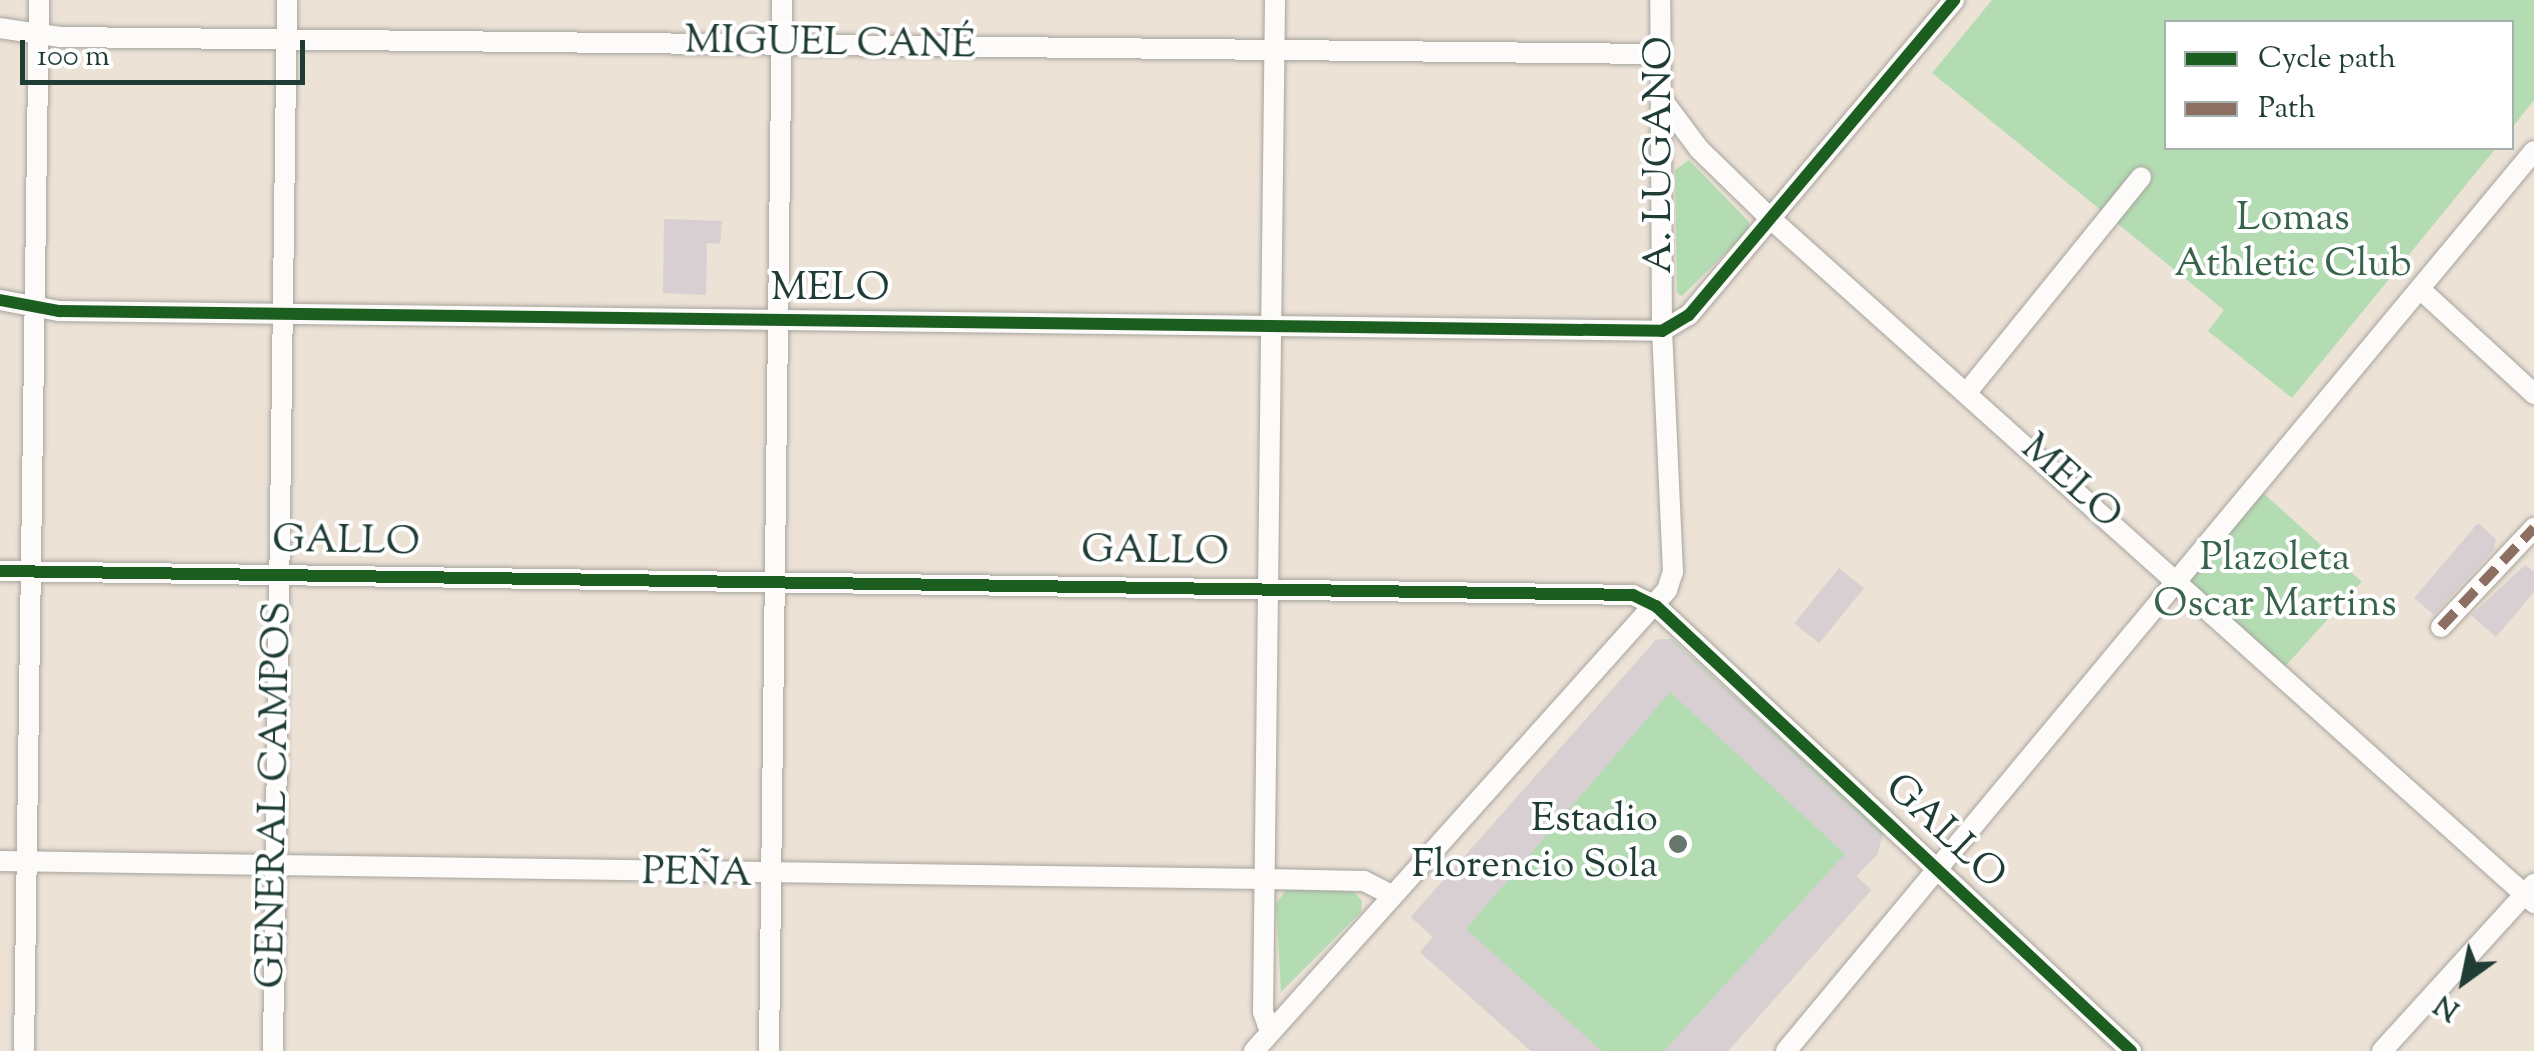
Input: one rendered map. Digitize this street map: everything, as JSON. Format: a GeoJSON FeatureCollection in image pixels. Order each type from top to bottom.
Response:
{"type":"FeatureCollection","features":[{"type":"Feature","properties":{"kind":"street"},"geometry":{"type":"LineString","coordinates":[[24,1051],[39,0]]}},
{"type":"Feature","properties":{"kind":"street","name":"GENERAL CAMPOS"},"geometry":{"type":"LineString","coordinates":[[273,1051],[287,0]]}},
{"type":"Feature","properties":{"kind":"street"},"geometry":{"type":"LineString","coordinates":[[769,1051],[782,0]]}},
{"type":"Feature","properties":{"kind":"street"},"geometry":{"type":"LineString","coordinates":[[1270,1032],[1263,1012],[1275,0]]}},
{"type":"Feature","properties":{"kind":"street","name":"A. LUGANO"},"geometry":{"type":"LineString","coordinates":[[1656,606],[1672,572],[1662,331],[1660,0]]}},
{"type":"Feature","properties":{"kind":"street"},"geometry":{"type":"LineString","coordinates":[[1662,331],[1689,316],[1954,0]]}},
{"type":"Feature","properties":{"kind":"street","name":"MIGUEL CANÉ"},"geometry":{"type":"LineString","coordinates":[[0,28],[39,34],[287,39],[1660,54]]}},
{"type":"Feature","properties":{"kind":"street","name":"MELO"},"geometry":{"type":"LineString","coordinates":[[1660,96],[1699,148],[1771,219],[2531,894]]}},
{"type":"Feature","properties":{"kind":"street"},"geometry":{"type":"LineString","coordinates":[[1786,1051],[2534,150]]}},
{"type":"Feature","properties":{"kind":"street"},"geometry":{"type":"LineString","coordinates":[[1968,391],[2142,178]]}},
{"type":"Feature","properties":{"kind":"street"},"geometry":{"type":"LineString","coordinates":[[2420,289],[2534,394]]}},
{"type":"Feature","properties":{"kind":"street","name":"MELO"},"geometry":{"type":"LineString","coordinates":[[0,300],[60,311],[1662,331]]}},
{"type":"Feature","properties":{"kind":"street"},"geometry":{"type":"LineString","coordinates":[[2441,627],[2534,528]]}},
{"type":"Feature","properties":{"kind":"street","name":"GALLO"},"geometry":{"type":"LineString","coordinates":[[0,571],[1617,592],[1656,606],[2131,1051]]}},
{"type":"Feature","properties":{"kind":"street"},"geometry":{"type":"LineString","coordinates":[[1254,1051],[1631,623],[1656,606]]}},
{"type":"Feature","properties":{"kind":"street","name":"PEÑA"},"geometry":{"type":"LineString","coordinates":[[0,861],[771,876],[1265,878],[1364,881],[1390,894]]}},
{"type":"Feature","properties":{"kind":"street"},"geometry":{"type":"LineString","coordinates":[[2382,1051],[2531,894]]}},
{"type":"Feature","properties":{"kind":"green space","name":"Lomas Athletic Club"},"geometry":{"type":"Polygon","coordinates":[[[1992,0],[2534,0],[2534,100],[2514,125],[2514,20],[2164,20],[2164,150],[2494,150],[2292,398],[2208,331],[2224,310],[1932,73],[1992,0]]]}},
{"type":"Feature","properties":{"kind":"green space"},"geometry":{"type":"Polygon","coordinates":[[[1689,160],[1749,222],[1749,230],[1682,296],[1677,293],[1675,170],[1689,160]]]}},
{"type":"Feature","properties":{"kind":"green space","name":"Plazoleta Oscar Martins"},"geometry":{"type":"Polygon","coordinates":[[[2262,492],[2362,582],[2283,669],[2184,579],[2262,492]]]}},
{"type":"Feature","properties":{"kind":"green space","name":"Estadio Florencio Sola"},"geometry":{"type":"Polygon","coordinates":[[[1672,639],[1883,833],[1877,855],[1856,876],[1871,890],[1728,1051],[1531,1051],[1420,952],[1433,937],[1411,917],[1656,640],[1672,639]]]}},
{"type":"Feature","properties":{"kind":"green space"},"geometry":{"type":"Polygon","coordinates":[[[1288,887],[1354,892],[1362,901],[1361,912],[1281,992],[1276,904],[1288,887]]]}},
{"type":"Feature","properties":{"kind":"building"},"geometry":{"type":"Polygon","coordinates":[[[664,219],[722,221],[720,244],[707,243],[706,295],[663,293],[664,219]]]}},
{"type":"Feature","properties":{"kind":"building"},"geometry":{"type":"Polygon","coordinates":[[[2478,523],[2496,539],[2494,550],[2434,615],[2414,598],[2478,523]]]}},
{"type":"Feature","properties":{"kind":"building"},"geometry":{"type":"Polygon","coordinates":[[[2525,565],[2534,572],[2534,592],[2496,637],[2471,615],[2525,565]]]}},
{"type":"Feature","properties":{"kind":"building"},"geometry":{"type":"Polygon","coordinates":[[[1839,568],[1864,588],[1819,643],[1794,623],[1839,568]]]}},
{"type":"Feature","properties":{"kind":"building"},"geometry":{"type":"Polygon","coordinates":[[[1671,639],[1882,836],[1877,855],[1856,876],[1871,890],[1728,1051],[1664,1051],[1845,854],[1670,692],[1466,929],[1602,1051],[1531,1051],[1420,952],[1433,937],[1411,917],[1656,640],[1671,639]]]}},
{"type":"Feature","properties":{"kind":"marked path"},"geometry":{"type":"LineString","coordinates":[[2441,627],[2534,528]]}},
{"type":"Feature","properties":{"kind":"cycle path"},"geometry":{"type":"LineString","coordinates":[[0,300],[59,311],[1662,331],[1689,315],[1954,0]]}},
{"type":"Feature","properties":{"kind":"cycle path"},"geometry":{"type":"LineString","coordinates":[[0,571],[1633,595],[1656,606],[2131,1051]]}},
{"type":"Feature","properties":{"kind":"place","name":"Estadio Florencio Sola"},"geometry":{"type":"Point","coordinates":[1678,844]}}]}
